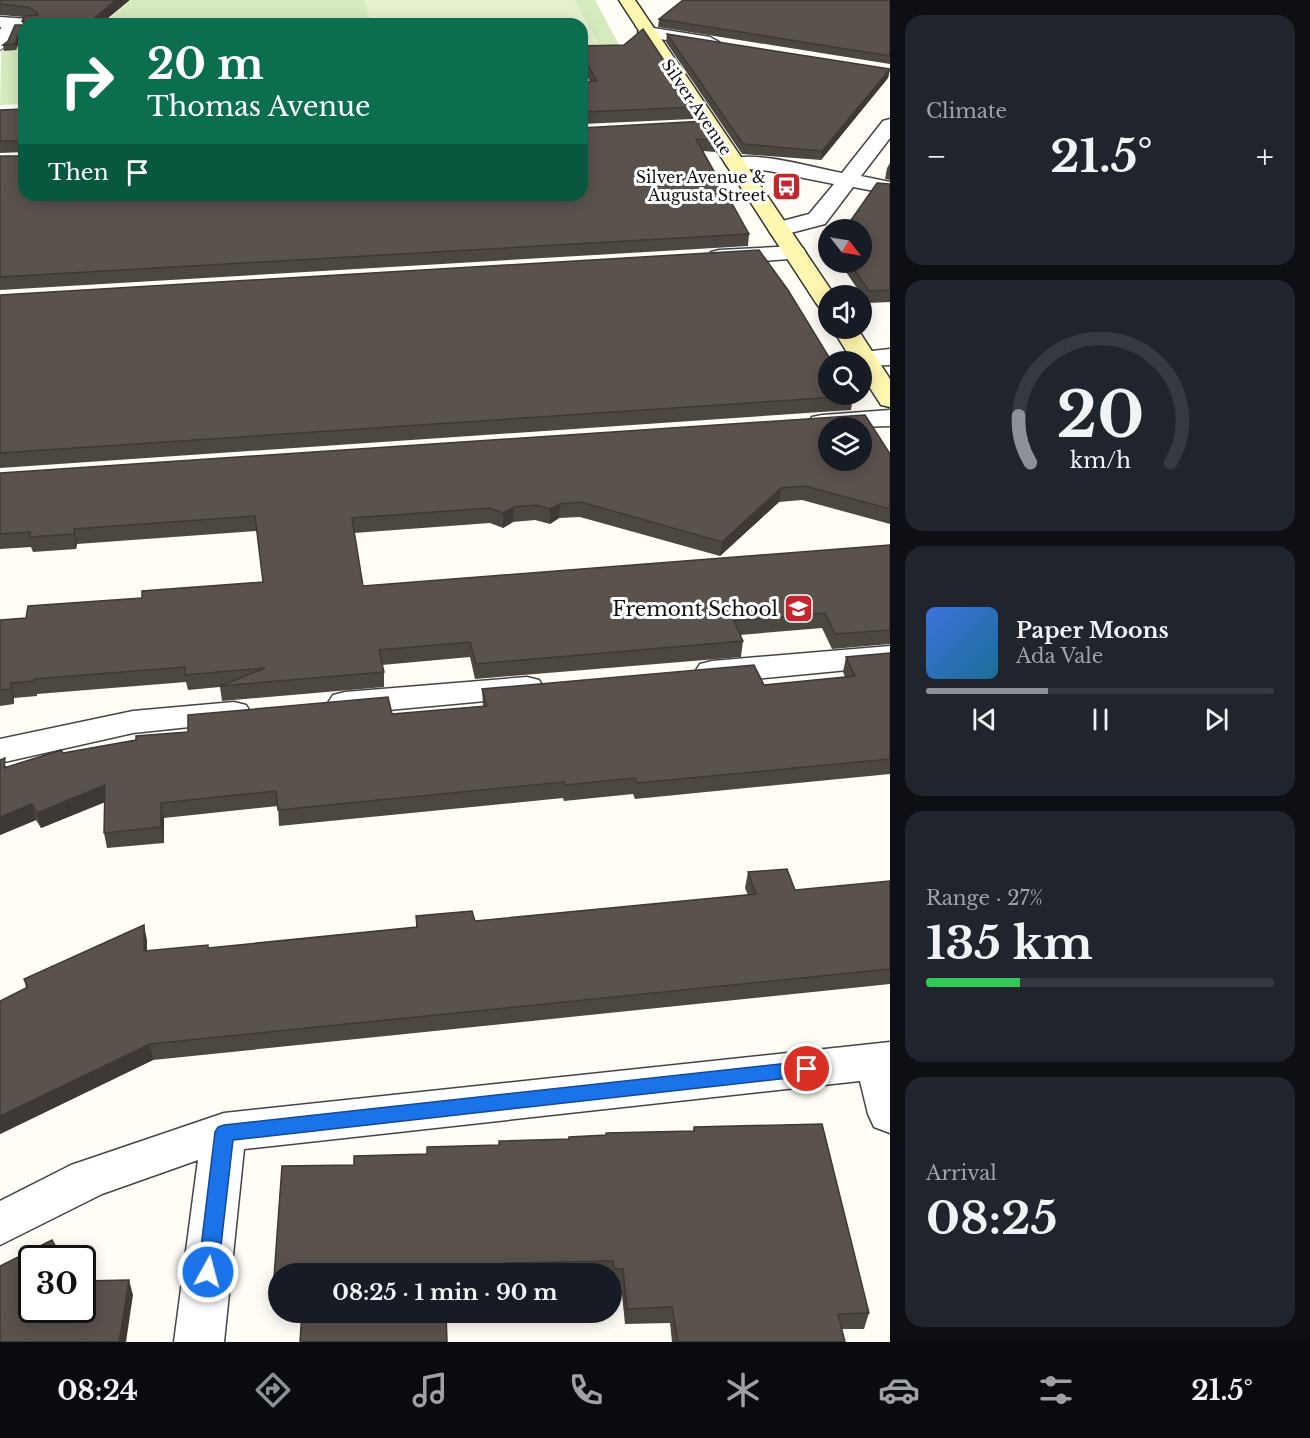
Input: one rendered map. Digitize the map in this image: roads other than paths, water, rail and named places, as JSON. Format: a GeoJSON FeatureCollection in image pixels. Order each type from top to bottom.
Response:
{"type":"FeatureCollection","features":[{"type":"Feature","properties":{"kind":"street","name":"Silver Avenue"},"geometry":{"type":"LineString","coordinates":[[627,0],[700,127],[735,163],[818,288]]}},
{"type":"Feature","properties":{"kind":"street"},"geometry":{"type":"LineString","coordinates":[[647,32],[731,45]]}},
{"type":"Feature","properties":{"kind":"street"},"geometry":{"type":"LineString","coordinates":[[779,229],[817,219],[890,125]]}},
{"type":"Feature","properties":{"kind":"street"},"geometry":{"type":"LineString","coordinates":[[735,163],[769,165],[890,188]]}},
{"type":"Feature","properties":{"kind":"street"},"geometry":{"type":"LineString","coordinates":[[698,259],[795,253]]}},
{"type":"Feature","properties":{"kind":"street"},"geometry":{"type":"LineString","coordinates":[[872,358],[890,357]]}},
{"type":"Feature","properties":{"kind":"street"},"geometry":{"type":"LineString","coordinates":[[872,372],[890,399]]}},
{"type":"Feature","properties":{"kind":"street"},"geometry":{"type":"LineString","coordinates":[[791,425],[890,418]]}},
{"type":"Feature","properties":{"kind":"street"},"geometry":{"type":"LineString","coordinates":[[681,674],[890,656]]}},
{"type":"Feature","properties":{"kind":"street"},"geometry":{"type":"LineString","coordinates":[[311,706],[562,684]]}},
{"type":"Feature","properties":{"kind":"street"},"geometry":{"type":"LineString","coordinates":[[0,751],[133,722],[264,710]]}},
{"type":"Feature","properties":{"kind":"street"},"geometry":{"type":"LineString","coordinates":[[0,1224],[87,1179],[224,1132],[883,1060],[890,1114]]}},
{"type":"Feature","properties":{"kind":"street"},"geometry":{"type":"LineString","coordinates":[[200,1342],[224,1132]]}},
{"type":"Feature","properties":{"kind":"lane"},"geometry":{"type":"LineString","coordinates":[[0,46],[5,22]]}},
{"type":"Feature","properties":{"kind":"place","name":"Silver Avenue & Augusta Street"},"geometry":{"type":"Point","coordinates":[787,186]}},
{"type":"Feature","properties":{"kind":"place","name":"Fremont School"},"geometry":{"type":"Point","coordinates":[799,609]}}]}
